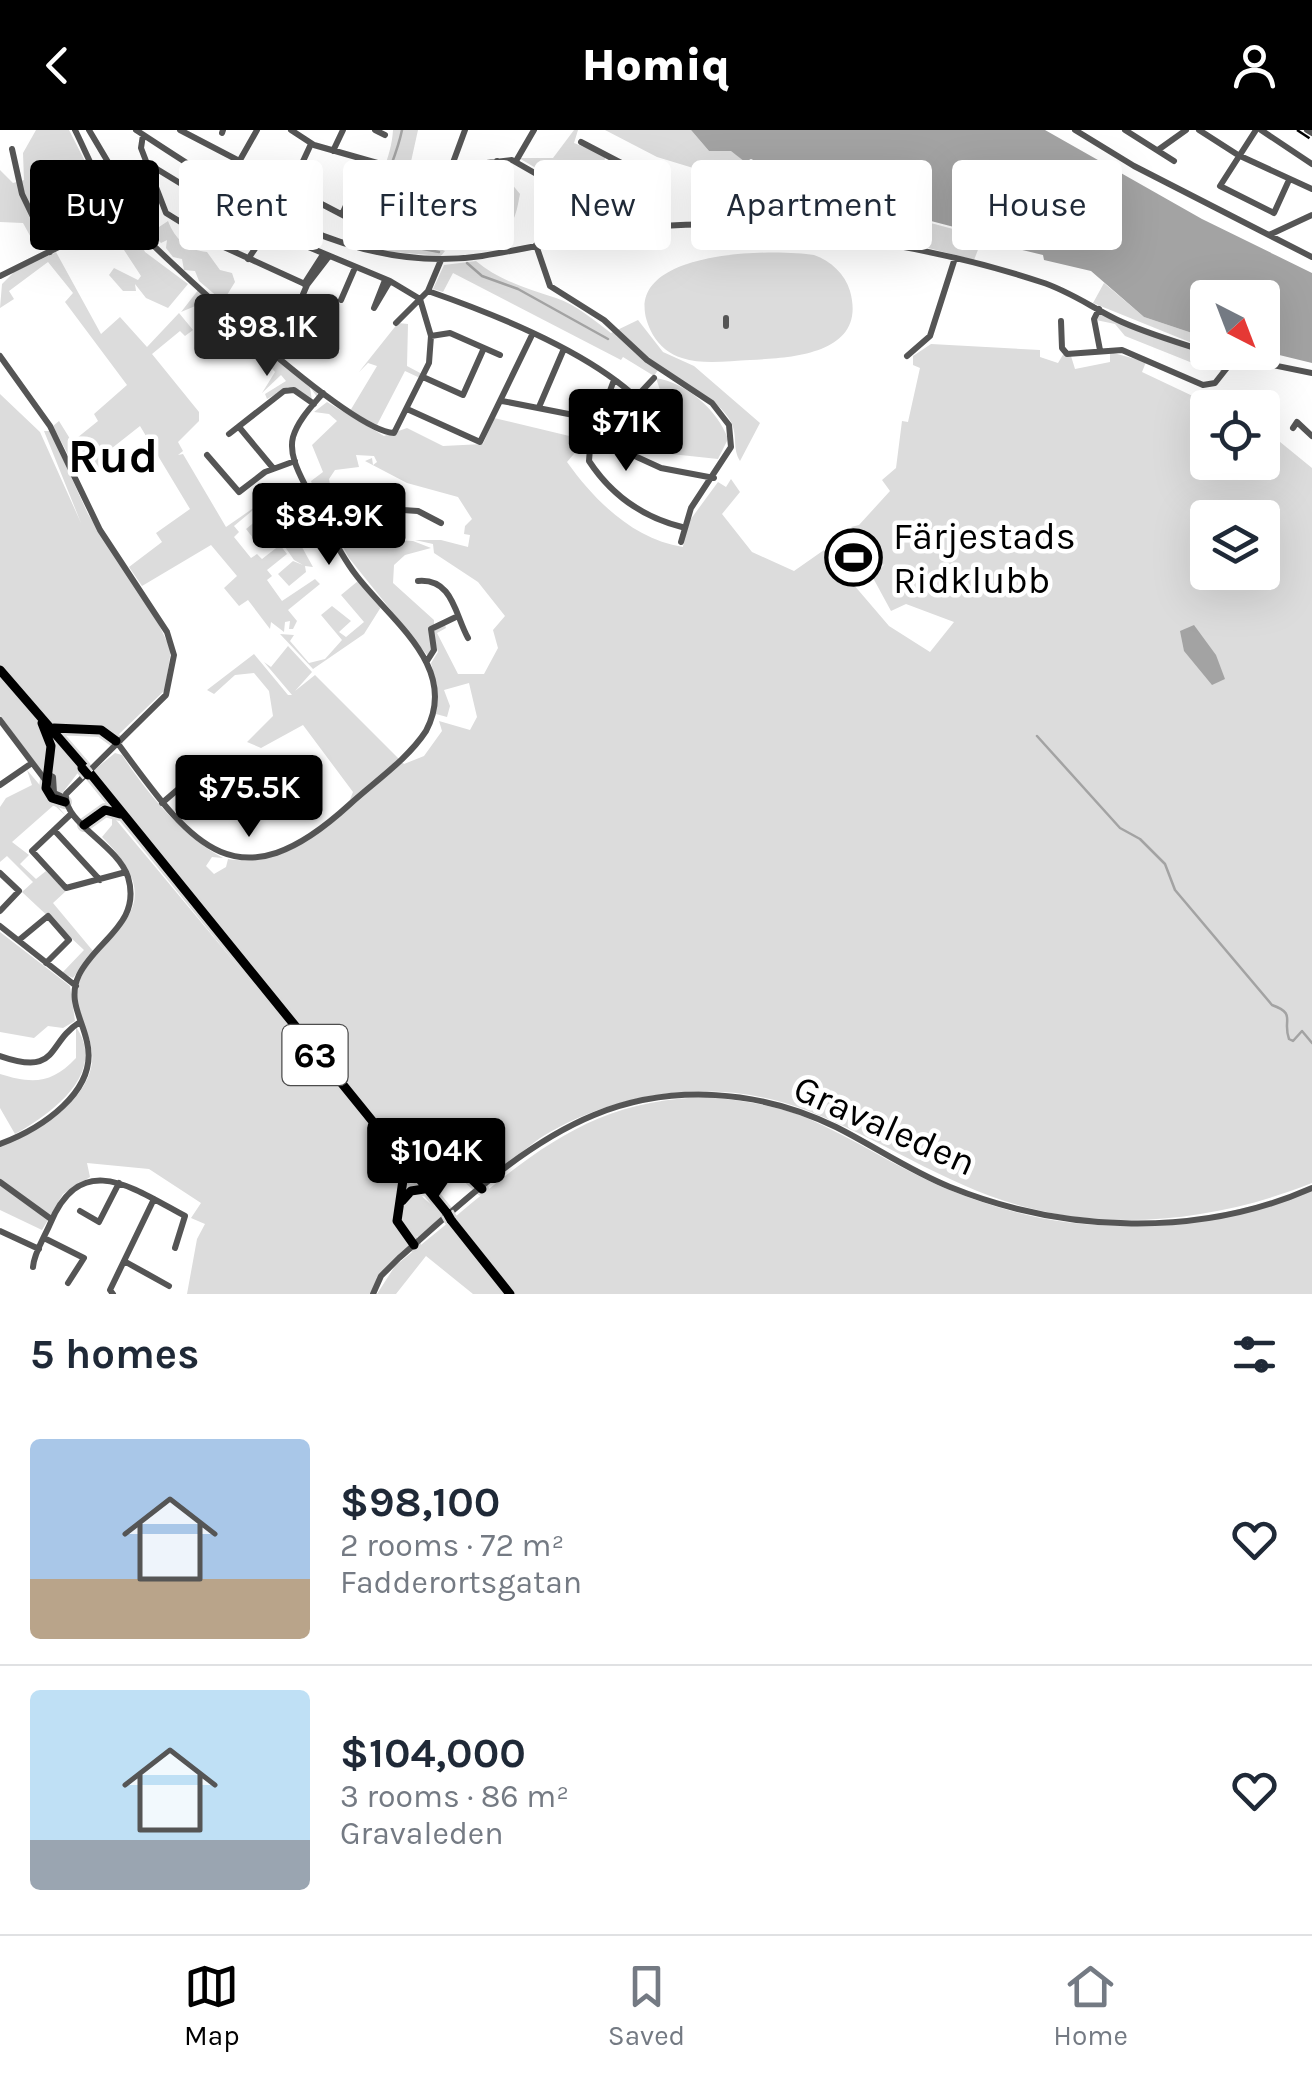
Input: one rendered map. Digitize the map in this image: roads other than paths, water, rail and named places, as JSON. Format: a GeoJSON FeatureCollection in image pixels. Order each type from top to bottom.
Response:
{"type":"FeatureCollection","features":[{"type":"Feature","properties":{"kind":"main road","name":"63"},"geometry":{"type":"LineString","coordinates":[[0,672],[86,771],[411,1168],[508,1294]]}},
{"type":"Feature","properties":{"kind":"main road","name":"63"},"geometry":{"type":"LineString","coordinates":[[0,672],[68,747],[448,1217]]}},
{"type":"Feature","properties":{"kind":"main road"},"geometry":{"type":"LineString","coordinates":[[37,716],[51,746],[46,778],[50,796],[65,799]]}},
{"type":"Feature","properties":{"kind":"main road"},"geometry":{"type":"LineString","coordinates":[[48,723],[74,732],[97,729],[116,742]]}},
{"type":"Feature","properties":{"kind":"main road"},"geometry":{"type":"LineString","coordinates":[[68,747],[74,732]]}},
{"type":"Feature","properties":{"kind":"main road"},"geometry":{"type":"LineString","coordinates":[[84,825],[100,811],[120,814]]}},
{"type":"Feature","properties":{"kind":"main road"},"geometry":{"type":"LineString","coordinates":[[394,1152],[403,1180],[397,1221],[415,1244]]}},
{"type":"Feature","properties":{"kind":"main road"},"geometry":{"type":"LineString","coordinates":[[411,1168],[425,1173],[458,1166],[481,1190]]}},
{"type":"Feature","properties":{"kind":"main road"},"geometry":{"type":"LineString","coordinates":[[438,1203],[436,1179],[447,1169],[463,1172],[481,1190]]}},
{"type":"Feature","properties":{"kind":"main road"},"geometry":{"type":"LineString","coordinates":[[415,1244],[402,1224],[399,1209],[408,1194],[424,1189]]}},
{"type":"Feature","properties":{"kind":"street"},"geometry":{"type":"LineString","coordinates":[[75,130],[90,160]]}},
{"type":"Feature","properties":{"kind":"street"},"geometry":{"type":"LineString","coordinates":[[89,130],[107,160]]}},
{"type":"Feature","properties":{"kind":"street"},"geometry":{"type":"LineString","coordinates":[[180,130],[240,160],[257,130]]}},
{"type":"Feature","properties":{"kind":"street"},"geometry":{"type":"LineString","coordinates":[[333,151],[343,130]]}},
{"type":"Feature","properties":{"kind":"street"},"geometry":{"type":"LineString","coordinates":[[375,130],[385,134]]}},
{"type":"Feature","properties":{"kind":"street"},"geometry":{"type":"LineString","coordinates":[[534,130],[516,161],[534,172]]}},
{"type":"Feature","properties":{"kind":"street"},"geometry":{"type":"LineString","coordinates":[[1075,130],[1312,257]]}},
{"type":"Feature","properties":{"kind":"street"},"geometry":{"type":"LineString","coordinates":[[1125,130],[1174,161]]}},
{"type":"Feature","properties":{"kind":"street"},"geometry":{"type":"LineString","coordinates":[[1158,150],[1186,130]]}},
{"type":"Feature","properties":{"kind":"street"},"geometry":{"type":"LineString","coordinates":[[1199,130],[1238,156],[1312,189]]}},
{"type":"Feature","properties":{"kind":"street"},"geometry":{"type":"LineString","coordinates":[[1289,180],[1274,214],[1220,186],[1259,130],[1312,164]]}},
{"type":"Feature","properties":{"kind":"street"},"geometry":{"type":"LineString","coordinates":[[292,131],[311,144],[358,160]]}},
{"type":"Feature","properties":{"kind":"street"},"geometry":{"type":"LineString","coordinates":[[454,160],[464,131]]}},
{"type":"Feature","properties":{"kind":"street"},"geometry":{"type":"LineString","coordinates":[[139,132],[146,160]]}},
{"type":"Feature","properties":{"kind":"street"},"geometry":{"type":"LineString","coordinates":[[139,132],[183,160]]}},
{"type":"Feature","properties":{"kind":"street"},"geometry":{"type":"LineString","coordinates":[[580,142],[615,160]]}},
{"type":"Feature","properties":{"kind":"street"},"geometry":{"type":"LineString","coordinates":[[304,160],[311,144]]}},
{"type":"Feature","properties":{"kind":"street"},"geometry":{"type":"LineString","coordinates":[[12,149],[22,194],[50,252]]}},
{"type":"Feature","properties":{"kind":"street"},"geometry":{"type":"LineString","coordinates":[[159,195],[166,213],[248,259],[306,285]]}},
{"type":"Feature","properties":{"kind":"street"},"geometry":{"type":"LineString","coordinates":[[323,202],[343,212]]}},
{"type":"Feature","properties":{"kind":"street"},"geometry":{"type":"LineString","coordinates":[[1268,235],[1312,216]]}},
{"type":"Feature","properties":{"kind":"street"},"geometry":{"type":"LineString","coordinates":[[671,225],[730,225],[911,246],[1042,282],[1190,345]]}},
{"type":"Feature","properties":{"kind":"street"},"geometry":{"type":"LineString","coordinates":[[323,233],[384,257],[441,260],[534,245]]}},
{"type":"Feature","properties":{"kind":"street"},"geometry":{"type":"LineString","coordinates":[[159,249],[323,393],[380,430],[394,433],[424,377],[431,336],[420,299],[387,280],[309,250]]}},
{"type":"Feature","properties":{"kind":"street"},"geometry":{"type":"LineString","coordinates":[[0,279],[14,268],[54,250]]}},
{"type":"Feature","properties":{"kind":"street"},"geometry":{"type":"LineString","coordinates":[[248,259],[254,250]]}},
{"type":"Feature","properties":{"kind":"street"},"geometry":{"type":"LineString","coordinates":[[538,250],[550,286],[604,320],[647,360],[702,396],[722,414],[733,435],[714,478],[682,527],[681,542]]}},
{"type":"Feature","properties":{"kind":"street"},"geometry":{"type":"LineString","coordinates":[[288,327],[306,285],[324,257]]}},
{"type":"Feature","properties":{"kind":"street"},"geometry":{"type":"LineString","coordinates":[[907,356],[928,340],[955,258]]}},
{"type":"Feature","properties":{"kind":"street"},"geometry":{"type":"LineString","coordinates":[[396,323],[428,290],[441,260]]}},
{"type":"Feature","properties":{"kind":"street"},"geometry":{"type":"LineString","coordinates":[[341,300],[354,270]]}},
{"type":"Feature","properties":{"kind":"street"},"geometry":{"type":"LineString","coordinates":[[428,290],[563,351],[638,394],[654,417]]}},
{"type":"Feature","properties":{"kind":"street"},"geometry":{"type":"LineString","coordinates":[[1099,309],[1094,319],[1100,350]]}},
{"type":"Feature","properties":{"kind":"street"},"geometry":{"type":"LineString","coordinates":[[1061,322],[1061,346],[1066,353],[1122,350],[1209,386],[1228,370]]}},
{"type":"Feature","properties":{"kind":"street"},"geometry":{"type":"LineString","coordinates":[[431,336],[450,333],[500,355]]}},
{"type":"Feature","properties":{"kind":"street"},"geometry":{"type":"LineString","coordinates":[[407,409],[480,442],[532,336]]}},
{"type":"Feature","properties":{"kind":"street"},"geometry":{"type":"LineString","coordinates":[[424,377],[463,395],[484,348]]}},
{"type":"Feature","properties":{"kind":"street"},"geometry":{"type":"LineString","coordinates":[[539,407],[563,351]]}},
{"type":"Feature","properties":{"kind":"street"},"geometry":{"type":"LineString","coordinates":[[0,356],[48,423],[100,530],[171,641],[175,663],[169,690],[70,784],[65,799],[71,814],[108,846],[126,872],[130,895],[126,916],[85,966],[76,986],[89,1061],[79,1087],[47,1119],[0,1143]]}},
{"type":"Feature","properties":{"kind":"street"},"geometry":{"type":"LineString","coordinates":[[1280,367],[1312,373]]}},
{"type":"Feature","properties":{"kind":"street"},"geometry":{"type":"LineString","coordinates":[[638,394],[654,378]]}},
{"type":"Feature","properties":{"kind":"street"},"geometry":{"type":"LineString","coordinates":[[502,400],[598,420],[614,380]]}},
{"type":"Feature","properties":{"kind":"street"},"geometry":{"type":"LineString","coordinates":[[229,434],[284,390],[294,390],[314,404]]}},
{"type":"Feature","properties":{"kind":"street"},"geometry":{"type":"LineString","coordinates":[[116,742],[162,803],[215,852],[258,859],[322,829],[406,754],[434,716],[434,681],[427,660],[358,578],[324,523],[295,461],[294,434],[323,393]]}},
{"type":"Feature","properties":{"kind":"street"},"geometry":{"type":"LineString","coordinates":[[1293,428],[1296,422],[1312,436]]}},
{"type":"Feature","properties":{"kind":"street"},"geometry":{"type":"LineString","coordinates":[[238,427],[272,468]]}},
{"type":"Feature","properties":{"kind":"street"},"geometry":{"type":"LineString","coordinates":[[682,527],[651,518],[623,500],[588,461],[590,448],[602,441],[661,468],[714,478]]}},
{"type":"Feature","properties":{"kind":"street"},"geometry":{"type":"LineString","coordinates":[[207,455],[239,492],[272,468],[295,461]]}},
{"type":"Feature","properties":{"kind":"street"},"geometry":{"type":"LineString","coordinates":[[324,523],[347,495],[361,492],[387,509],[418,512],[442,523]]}},
{"type":"Feature","properties":{"kind":"street"},"geometry":{"type":"LineString","coordinates":[[418,581],[443,588],[468,638]]}},
{"type":"Feature","properties":{"kind":"street"},"geometry":{"type":"LineString","coordinates":[[427,660],[434,650],[431,629],[458,616]]}},
{"type":"Feature","properties":{"kind":"street"},"geometry":{"type":"LineString","coordinates":[[0,720],[4,733],[31,767],[46,778]]}},
{"type":"Feature","properties":{"kind":"street"},"geometry":{"type":"LineString","coordinates":[[0,785],[31,767]]}},
{"type":"Feature","properties":{"kind":"street"},"geometry":{"type":"LineString","coordinates":[[162,803],[198,772]]}},
{"type":"Feature","properties":{"kind":"street"},"geometry":{"type":"LineString","coordinates":[[71,814],[32,852],[66,888],[126,872]]}},
{"type":"Feature","properties":{"kind":"street"},"geometry":{"type":"LineString","coordinates":[[54,830],[100,880]]}},
{"type":"Feature","properties":{"kind":"street"},"geometry":{"type":"LineString","coordinates":[[0,873],[19,891],[0,910]]}},
{"type":"Feature","properties":{"kind":"street"},"geometry":{"type":"LineString","coordinates":[[19,940],[46,914],[69,940],[46,963]]}},
{"type":"Feature","properties":{"kind":"street"},"geometry":{"type":"LineString","coordinates":[[0,926],[76,986]]}},
{"type":"Feature","properties":{"kind":"street"},"geometry":{"type":"LineString","coordinates":[[0,1056],[35,1062],[46,1059],[60,1048],[67,1029],[80,1022]]}},
{"type":"Feature","properties":{"kind":"street","name":"Gravaleden"},"geometry":{"type":"LineString","coordinates":[[375,1291],[415,1244],[538,1144],[596,1114],[672,1094],[706,1094],[806,1113],[948,1186],[1026,1213],[1078,1220],[1161,1223],[1255,1208],[1312,1188]]}},
{"type":"Feature","properties":{"kind":"street"},"geometry":{"type":"LineString","coordinates":[[33,1268],[63,1197],[82,1182],[102,1179],[119,1183],[185,1216],[175,1248]]}},
{"type":"Feature","properties":{"kind":"street"},"geometry":{"type":"LineString","coordinates":[[0,1182],[52,1219]]}},
{"type":"Feature","properties":{"kind":"street"},"geometry":{"type":"LineString","coordinates":[[80,1211],[99,1222],[119,1183]]}},
{"type":"Feature","properties":{"kind":"street"},"geometry":{"type":"LineString","coordinates":[[113,1294],[110,1290],[154,1199]]}},
{"type":"Feature","properties":{"kind":"street"},"geometry":{"type":"LineString","coordinates":[[0,1231],[39,1249]]}},
{"type":"Feature","properties":{"kind":"street"},"geometry":{"type":"LineString","coordinates":[[44,1238],[84,1258],[68,1284]]}},
{"type":"Feature","properties":{"kind":"street"},"geometry":{"type":"LineString","coordinates":[[124,1261],[169,1286]]}},
{"type":"Feature","properties":{"kind":"waterway"},"geometry":{"type":"LineString","coordinates":[[402,130],[384,188],[384,214],[402,245],[439,252]]}},
{"type":"Feature","properties":{"kind":"waterway"},"geometry":{"type":"LineString","coordinates":[[467,263],[482,276],[518,289],[608,339]]}},
{"type":"Feature","properties":{"kind":"waterway"},"geometry":{"type":"LineString","coordinates":[[1037,736],[1120,828],[1140,839],[1165,864],[1175,890],[1272,1005],[1287,1015],[1289,1039],[1293,1041],[1302,1031],[1312,1043]]}},
{"type":"Feature","properties":{"kind":"railway"},"geometry":{"type":"LineString","coordinates":[[1297,130],[1312,140]]}},
{"type":"Feature","properties":{"kind":"place","name":"Färjestads Ridklubb"},"geometry":{"type":"Point","coordinates":[854,558]}},
{"type":"Feature","properties":{"kind":"district","name":"Rud"},"geometry":{"type":"Point","coordinates":[113,455]}}]}
